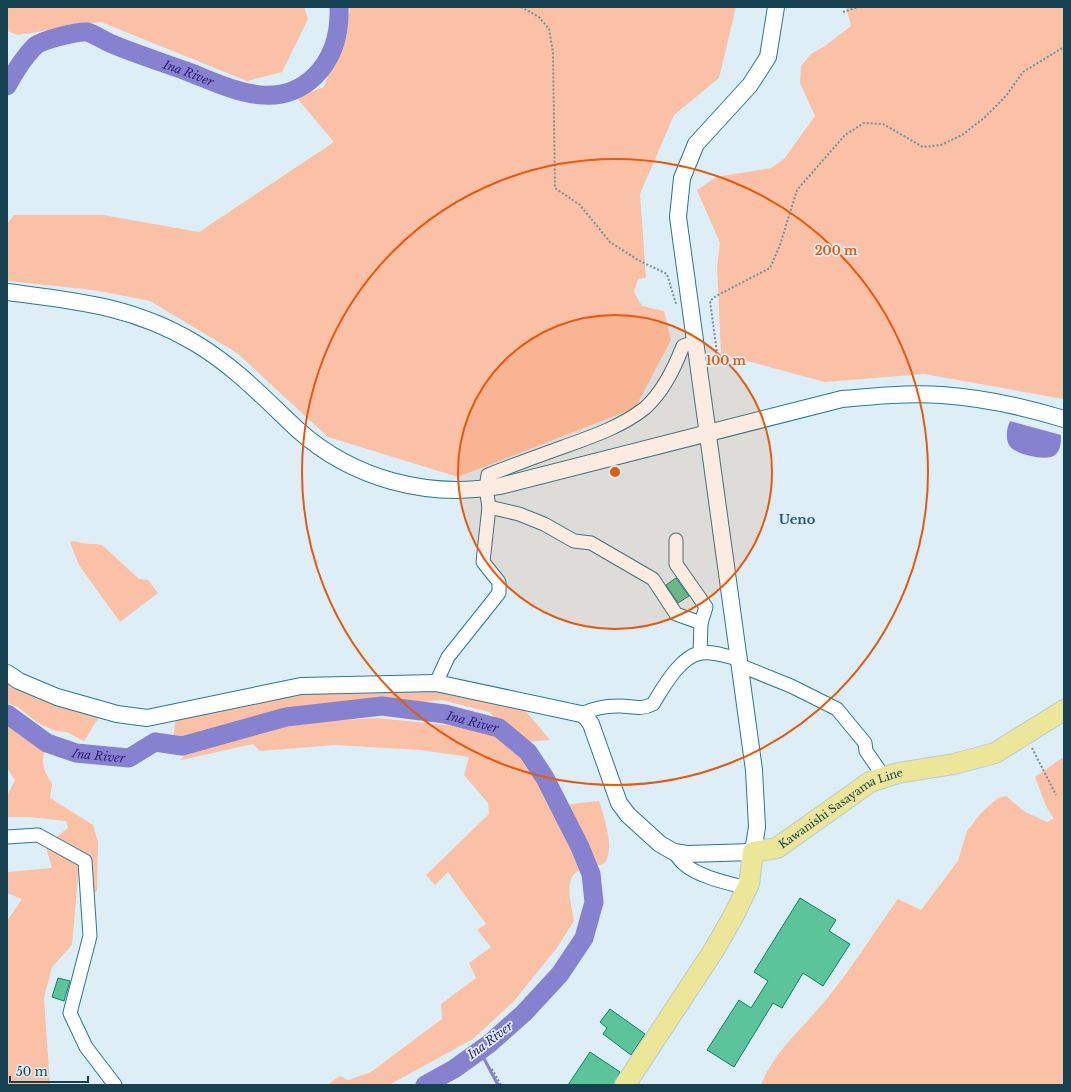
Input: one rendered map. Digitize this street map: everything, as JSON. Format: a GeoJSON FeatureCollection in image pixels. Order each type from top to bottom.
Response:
{"type":"FeatureCollection","features":[{"type":"Feature","properties":{"kind":"main road","name":"Kawanishi Sasayama Line"},"geometry":{"type":"LineString","coordinates":[[753,852],[776,848],[870,782],[898,773],[954,764],[995,753],[1064,710]]}},
{"type":"Feature","properties":{"kind":"main road"},"geometry":{"type":"LineString","coordinates":[[625,1085],[714,950],[734,915],[747,888],[753,852]]}},
{"type":"Feature","properties":{"kind":"street"},"geometry":{"type":"LineString","coordinates":[[674,852],[687,854],[753,852],[757,827],[754,770],[678,217],[682,178],[696,144],[750,85],[768,57],[776,7]]}},
{"type":"Feature","properties":{"kind":"street"},"geometry":{"type":"LineString","coordinates":[[7,292],[94,304],[135,315],[168,329],[195,343],[223,362],[325,450],[372,475],[398,483],[421,487],[446,490],[486,488],[842,399],[891,395],[942,395],[985,400],[1064,419]]}},
{"type":"Feature","properties":{"kind":"street"},"geometry":{"type":"LineString","coordinates":[[436,683],[448,657],[499,593],[499,582],[483,562],[489,507],[486,488],[488,474],[593,436],[627,421],[645,407],[661,390],[675,367],[683,346],[695,342]]}},
{"type":"Feature","properties":{"kind":"street"},"geometry":{"type":"LineString","coordinates":[[489,507],[519,514],[544,524],[574,541],[591,543],[653,579],[676,614],[700,623]]}},
{"type":"Feature","properties":{"kind":"street"},"geometry":{"type":"LineString","coordinates":[[676,540],[674,558],[676,564],[706,607],[700,623],[700,653]]}},
{"type":"Feature","properties":{"kind":"street"},"geometry":{"type":"LineString","coordinates":[[580,714],[604,707],[618,706],[641,709],[647,708],[653,704],[679,667],[700,653],[715,654],[738,662],[837,709],[865,743],[866,750],[884,777]]}},
{"type":"Feature","properties":{"kind":"street"},"geometry":{"type":"LineString","coordinates":[[7,673],[19,681],[57,697],[117,714],[147,718],[301,686],[436,683],[580,714],[586,717],[591,724],[620,803],[628,815],[660,844],[674,852],[684,864],[722,881],[747,888]]}},
{"type":"Feature","properties":{"kind":"street"},"geometry":{"type":"LineString","coordinates":[[7,837],[38,835],[85,862],[90,936],[70,1013],[86,1047],[115,1085]]}},
{"type":"Feature","properties":{"kind":"path"},"geometry":{"type":"LineString","coordinates":[[521,7],[539,17],[549,29],[553,53],[555,188],[580,205],[610,242],[638,260],[667,274],[677,311]]}},
{"type":"Feature","properties":{"kind":"path"},"geometry":{"type":"LineString","coordinates":[[843,12],[858,7]]}},
{"type":"Feature","properties":{"kind":"path"},"geometry":{"type":"LineString","coordinates":[[699,369],[710,362],[717,352],[710,301],[716,296],[770,268],[780,245],[797,190],[845,135],[864,123],[882,124],[923,148],[941,145],[962,135],[984,118],[1006,96],[1023,72],[1064,47]]}},
{"type":"Feature","properties":{"kind":"path"},"geometry":{"type":"LineString","coordinates":[[1024,735],[1056,795]]}},
{"type":"Feature","properties":{"kind":"path"},"geometry":{"type":"LineString","coordinates":[[492,1069],[501,1085]]}},
{"type":"Feature","properties":{"kind":"shaded area"},"geometry":{"type":"Polygon","coordinates":[[[7,7],[304,7],[308,19],[282,72],[247,81],[101,22],[18,35],[7,31],[7,7]]]}},
{"type":"Feature","properties":{"kind":"shaded area"},"geometry":{"type":"Polygon","coordinates":[[[349,7],[736,7],[719,78],[674,115],[640,194],[646,278],[638,279],[634,292],[642,306],[664,311],[671,340],[635,408],[458,477],[328,437],[237,353],[150,301],[94,290],[7,281],[7,224],[14,215],[103,215],[199,232],[334,142],[296,97],[324,87],[350,11],[349,7]]]}},
{"type":"Feature","properties":{"kind":"shaded area"},"geometry":{"type":"Polygon","coordinates":[[[846,7],[1064,7],[1064,399],[924,374],[825,382],[721,354],[717,267],[720,243],[697,190],[716,177],[771,168],[784,159],[815,116],[800,83],[801,66],[811,54],[825,46],[851,26],[846,7]]]}},
{"type":"Feature","properties":{"kind":"shaded area"},"geometry":{"type":"Polygon","coordinates":[[[1010,421],[1061,435],[1060,448],[1055,455],[1045,458],[1030,456],[1017,451],[1009,445],[1007,439],[1007,430],[1010,421]]]}},
{"type":"Feature","properties":{"kind":"shaded area"},"geometry":{"type":"Polygon","coordinates":[[[74,541],[102,545],[139,579],[148,580],[158,593],[120,622],[79,565],[70,542],[74,541]]]}},
{"type":"Feature","properties":{"kind":"shaded area"},"geometry":{"type":"Polygon","coordinates":[[[7,681],[99,717],[84,741],[67,732],[55,731],[38,723],[18,707],[7,703],[7,681]]]}},
{"type":"Feature","properties":{"kind":"shaded area"},"geometry":{"type":"Polygon","coordinates":[[[291,691],[443,691],[524,709],[550,740],[525,742],[516,737],[489,712],[442,700],[412,703],[370,700],[275,712],[178,739],[173,739],[176,717],[291,691]]]}},
{"type":"Feature","properties":{"kind":"shaded area"},"geometry":{"type":"Polygon","coordinates":[[[377,718],[486,729],[527,756],[554,806],[599,801],[609,839],[608,855],[603,864],[580,870],[574,874],[571,879],[570,901],[574,921],[556,949],[514,1001],[473,1039],[389,1085],[327,1085],[340,1076],[348,1080],[371,1072],[442,1019],[441,1004],[476,978],[469,963],[491,947],[477,930],[486,924],[448,872],[435,885],[426,875],[489,814],[488,803],[464,775],[469,757],[420,750],[335,745],[260,751],[253,744],[181,760],[185,754],[214,743],[283,724],[377,718]]]}},
{"type":"Feature","properties":{"kind":"shaded area"},"geometry":{"type":"Polygon","coordinates":[[[7,723],[12,727],[17,726],[26,729],[46,745],[43,765],[52,784],[50,798],[93,825],[98,842],[97,891],[93,894],[88,858],[55,838],[68,828],[66,821],[29,817],[7,817],[7,796],[15,780],[7,768],[7,723]]]}},
{"type":"Feature","properties":{"kind":"shaded area"},"geometry":{"type":"Polygon","coordinates":[[[1062,758],[1064,761],[1064,1085],[761,1085],[774,1060],[782,1049],[820,1007],[838,984],[898,899],[921,910],[958,861],[967,831],[981,813],[998,798],[1006,796],[1025,812],[1047,822],[1054,819],[1046,806],[1035,777],[1062,758]]]}},
{"type":"Feature","properties":{"kind":"shaded area"},"geometry":{"type":"Polygon","coordinates":[[[45,844],[79,866],[72,945],[52,967],[44,998],[50,1085],[7,1085],[7,921],[22,899],[7,893],[8,872],[52,868],[45,844]]]}},
{"type":"Feature","properties":{"kind":"building"},"geometry":{"type":"Polygon","coordinates":[[[676,578],[689,596],[678,603],[666,585],[676,578]]]}},
{"type":"Feature","properties":{"kind":"building"},"geometry":{"type":"Polygon","coordinates":[[[800,898],[836,920],[829,931],[850,944],[823,986],[803,973],[782,1008],[773,1003],[734,1067],[707,1050],[739,1000],[751,1008],[768,981],[754,972],[800,898]]]}},
{"type":"Feature","properties":{"kind":"building"},"geometry":{"type":"Polygon","coordinates":[[[58,978],[70,981],[64,1001],[52,997],[58,978]]]}},
{"type":"Feature","properties":{"kind":"building"},"geometry":{"type":"Polygon","coordinates":[[[610,1009],[645,1034],[631,1055],[603,1034],[607,1028],[600,1022],[610,1009]]]}},
{"type":"Feature","properties":{"kind":"building"},"geometry":{"type":"Polygon","coordinates":[[[590,1052],[620,1072],[614,1085],[568,1085],[590,1052]]]}},
{"type":"Feature","properties":{"kind":"waterway","name":"Ina River"},"geometry":{"type":"LineString","coordinates":[[7,86],[20,65],[35,46],[60,36],[87,32],[121,48],[235,90],[252,94],[284,94],[300,87],[322,69],[331,53],[337,35],[339,7]]}},
{"type":"Feature","properties":{"kind":"waterway","name":"Ina River"},"geometry":{"type":"LineString","coordinates":[[7,714],[47,743],[76,753],[129,758],[155,742],[182,746],[286,717],[382,706],[445,714],[499,728],[528,752],[545,778],[580,847],[591,874],[594,902],[584,938],[560,974],[524,1013],[489,1044],[454,1069],[425,1085]]}},
{"type":"Feature","properties":{"kind":"waterway"},"geometry":{"type":"LineString","coordinates":[[480,1051],[498,1085]]}},
{"type":"Feature","properties":{"kind":"district","name":"Ueno"},"geometry":{"type":"Point","coordinates":[797,519]}}]}
